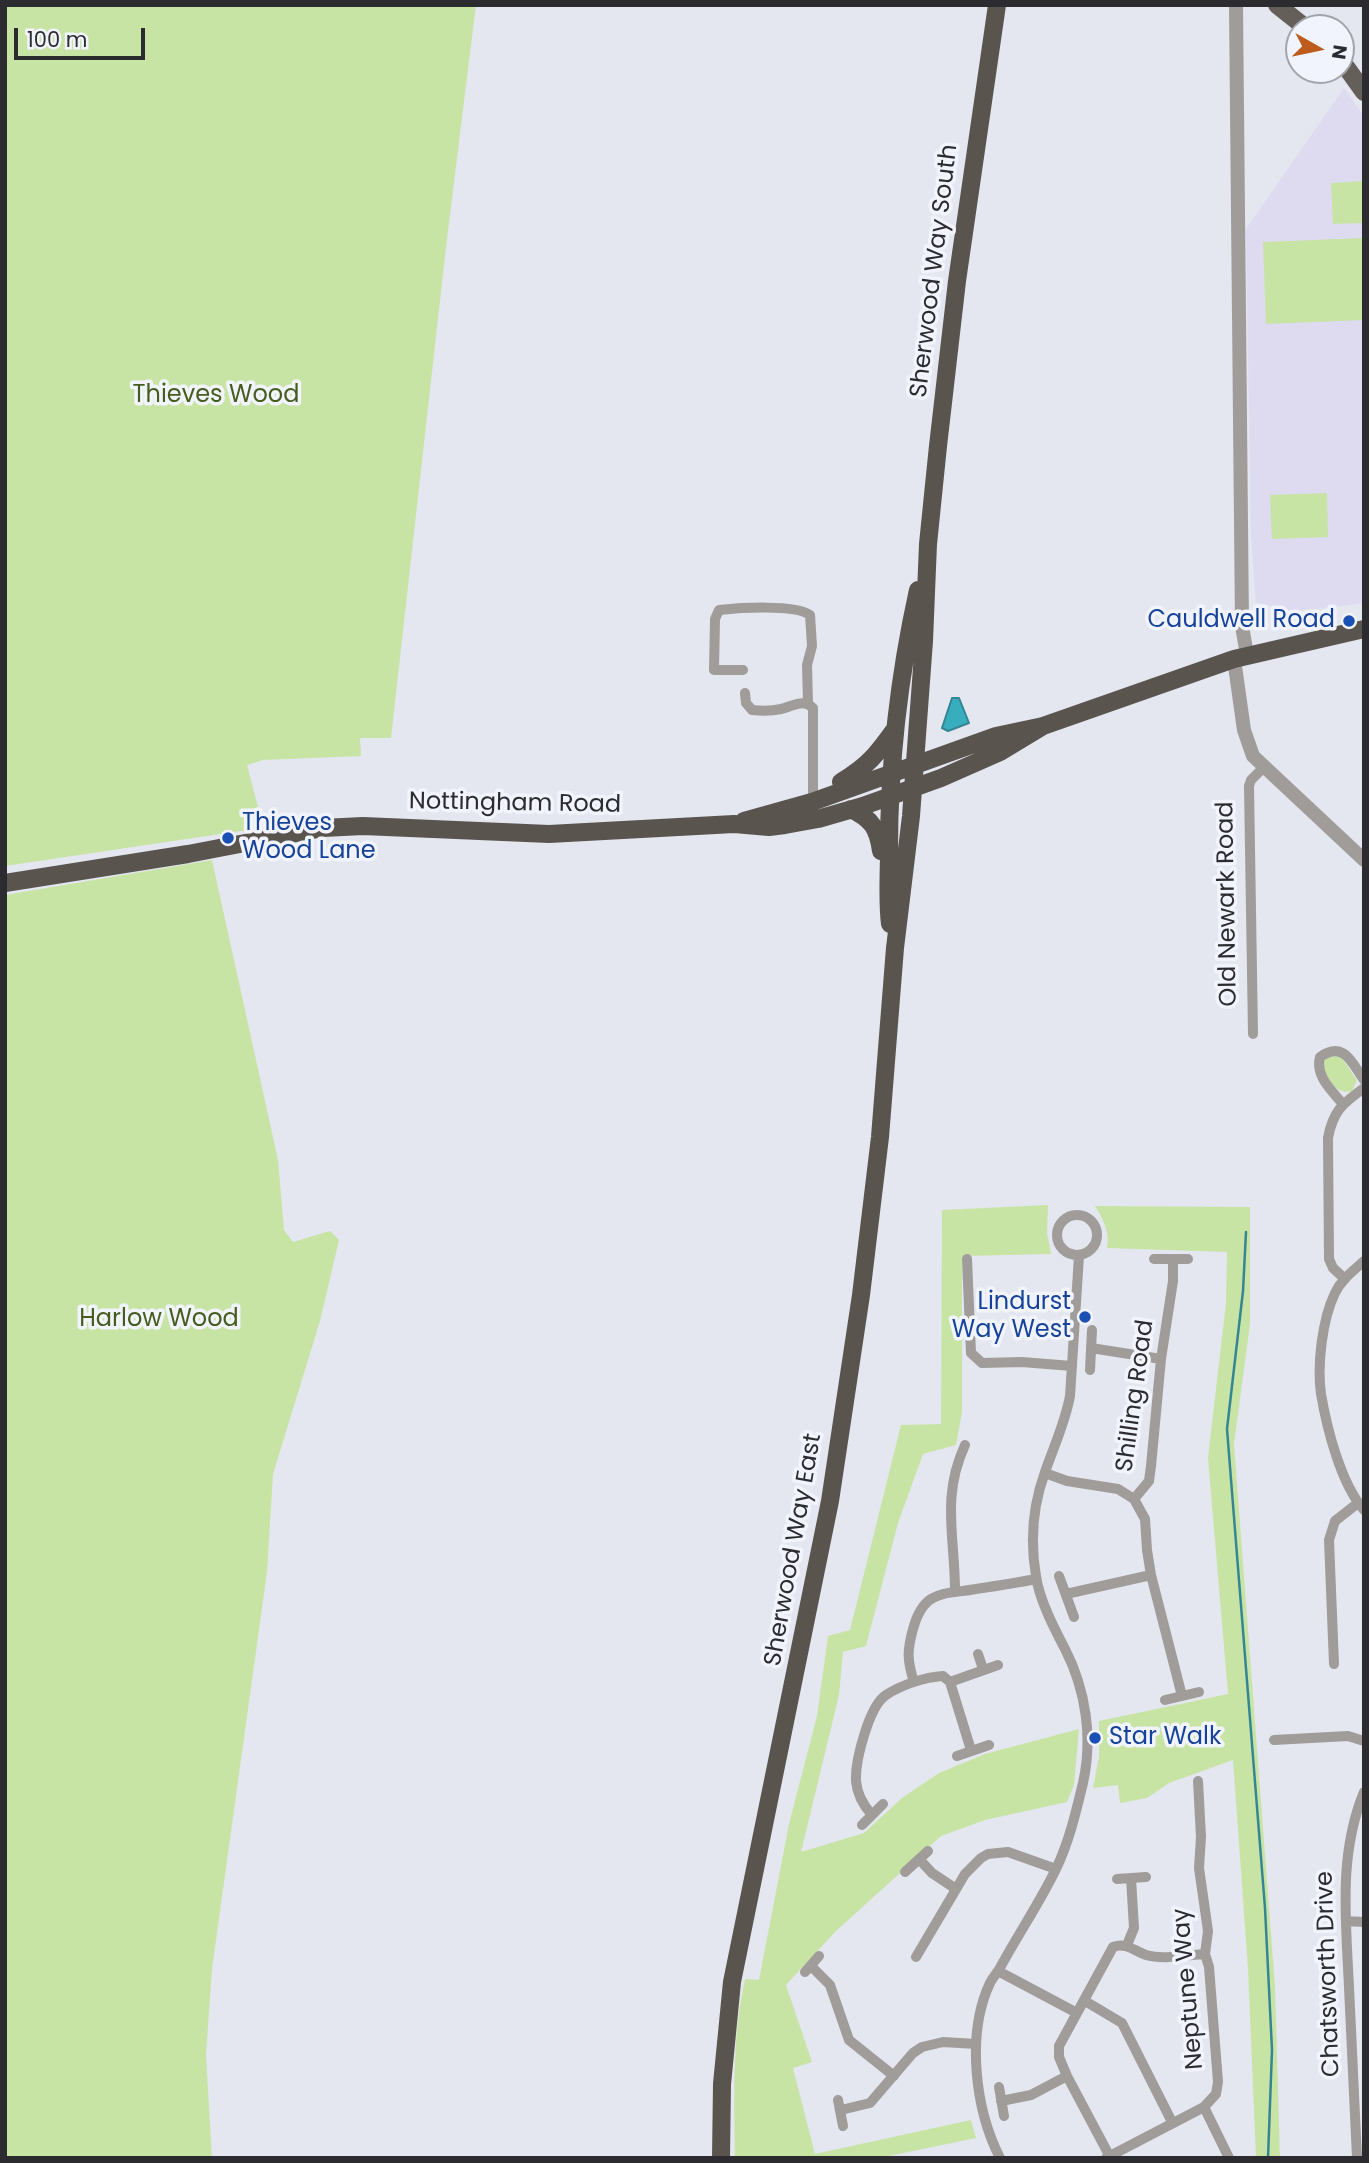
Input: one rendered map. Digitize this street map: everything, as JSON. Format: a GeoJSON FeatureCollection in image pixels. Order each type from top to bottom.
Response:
{"type":"FeatureCollection","features":[{"type":"Feature","properties":{"kind":"highway","name":"Sherwood Way South"},"geometry":{"type":"LineString","coordinates":[[903,780],[924,641],[928,544],[957,281],[997,5]]}},
{"type":"Feature","properties":{"kind":"highway","name":"Sherwood Way South"},"geometry":{"type":"LineString","coordinates":[[903,780],[895,729],[903,663],[928,544]]}},
{"type":"Feature","properties":{"kind":"highway","name":"Nottingham Road"},"geometry":{"type":"LineString","coordinates":[[5,883],[188,854],[323,828],[363,826],[549,834],[734,824],[815,810],[851,809],[903,780],[996,736],[1043,726],[1241,657],[1364,629]]}},
{"type":"Feature","properties":{"kind":"highway","name":"Nottingham Road"},"geometry":{"type":"LineString","coordinates":[[815,810],[903,780],[1000,752],[1043,726]]}},
{"type":"Feature","properties":{"kind":"highway"},"geometry":{"type":"LineString","coordinates":[[815,810],[871,761],[895,729]]}},
{"type":"Feature","properties":{"kind":"highway"},"geometry":{"type":"LineString","coordinates":[[889,888],[896,866],[903,780]]}},
{"type":"Feature","properties":{"kind":"highway","name":"Sherwood Way East"},"geometry":{"type":"LineString","coordinates":[[721,2158],[722,2084],[732,1982],[830,1500],[859,1309],[880,1137],[895,948],[906,869],[903,780]]}},
{"type":"Feature","properties":{"kind":"highway"},"geometry":{"type":"LineString","coordinates":[[851,809],[874,824],[879,834],[882,865],[889,888]]}},
{"type":"Feature","properties":{"kind":"highway","name":"Sherwood Way East"},"geometry":{"type":"LineString","coordinates":[[889,888],[890,920],[895,948]]}},
{"type":"Feature","properties":{"kind":"street"},"geometry":{"type":"LineString","coordinates":[[1236,5],[1241,657],[1247,742],[1253,756],[1263,768],[1358,847],[1364,860]]}},
{"type":"Feature","properties":{"kind":"street"},"geometry":{"type":"LineString","coordinates":[[743,670],[713,670],[715,619],[719,610],[793,608],[806,612],[810,615],[812,646],[807,665],[808,703]]}},
{"type":"Feature","properties":{"kind":"street"},"geometry":{"type":"LineString","coordinates":[[745,693],[746,703],[752,710],[779,710],[800,702],[808,703],[813,708],[815,810]]}},
{"type":"Feature","properties":{"kind":"street","name":"Old Newark Road"},"geometry":{"type":"LineString","coordinates":[[1253,1034],[1249,786],[1251,780],[1263,768]]}},
{"type":"Feature","properties":{"kind":"street"},"geometry":{"type":"LineString","coordinates":[[1343,1104],[1320,1075],[1320,1056],[1336,1050],[1346,1054],[1364,1080]]}},
{"type":"Feature","properties":{"kind":"street"},"geometry":{"type":"LineString","coordinates":[[1345,1279],[1333,1268],[1329,1259],[1328,1138],[1332,1119],[1343,1104],[1364,1088]]}},
{"type":"Feature","properties":{"kind":"street"},"geometry":{"type":"LineString","coordinates":[[1000,2158],[984,2117],[978,2082],[976,2044],[983,2007],[990,1982],[1056,1869],[1066,1846],[1083,1782],[1088,1734],[1075,1672],[1052,1627],[1036,1579],[1032,1541],[1034,1518],[1045,1474],[1067,1412],[1079,1256]]}},
{"type":"Feature","properties":{"kind":"street"},"geometry":{"type":"LineString","coordinates":[[967,1259],[971,1353],[982,1363],[1022,1362],[1072,1366]]}},
{"type":"Feature","properties":{"kind":"street"},"geometry":{"type":"LineString","coordinates":[[1154,1259],[1188,1259]]}},
{"type":"Feature","properties":{"kind":"street","name":"Shilling Road"},"geometry":{"type":"LineString","coordinates":[[1173,1259],[1173,1281],[1161,1359],[1152,1466],[1149,1481],[1134,1499],[1145,1519],[1151,1575],[1182,1696]]}},
{"type":"Feature","properties":{"kind":"street"},"geometry":{"type":"LineString","coordinates":[[1334,1664],[1338,1652],[1329,1540],[1335,1521],[1361,1507],[1342,1471],[1321,1392],[1321,1346],[1326,1317],[1335,1292],[1363,1263]]}},
{"type":"Feature","properties":{"kind":"street"},"geometry":{"type":"LineString","coordinates":[[1090,1370],[1092,1330]]}},
{"type":"Feature","properties":{"kind":"street"},"geometry":{"type":"LineString","coordinates":[[1091,1348],[1161,1359]]}},
{"type":"Feature","properties":{"kind":"street"},"geometry":{"type":"LineString","coordinates":[[955,1591],[950,1520],[953,1457],[965,1445]]}},
{"type":"Feature","properties":{"kind":"street"},"geometry":{"type":"LineString","coordinates":[[1045,1474],[1083,1484],[1118,1489],[1134,1499]]}},
{"type":"Feature","properties":{"kind":"street"},"geometry":{"type":"LineString","coordinates":[[1066,1594],[1151,1575]]}},
{"type":"Feature","properties":{"kind":"street"},"geometry":{"type":"LineString","coordinates":[[1059,1576],[1073,1617]]}},
{"type":"Feature","properties":{"kind":"street"},"geometry":{"type":"LineString","coordinates":[[914,1682],[908,1665],[907,1650],[922,1606],[933,1597],[955,1591],[1036,1579]]}},
{"type":"Feature","properties":{"kind":"street"},"geometry":{"type":"LineString","coordinates":[[978,1654],[983,1670]]}},
{"type":"Feature","properties":{"kind":"street"},"geometry":{"type":"LineString","coordinates":[[950,1682],[998,1665]]}},
{"type":"Feature","properties":{"kind":"street"},"geometry":{"type":"LineString","coordinates":[[872,1815],[858,1792],[856,1778],[871,1714],[886,1695],[914,1682],[943,1676],[950,1682],[971,1750]]}},
{"type":"Feature","properties":{"kind":"street"},"geometry":{"type":"LineString","coordinates":[[1165,1700],[1199,1692]]}},
{"type":"Feature","properties":{"kind":"street"},"geometry":{"type":"LineString","coordinates":[[1274,1740],[1348,1736],[1364,1741]]}},
{"type":"Feature","properties":{"kind":"street"},"geometry":{"type":"LineString","coordinates":[[957,1756],[989,1745]]}},
{"type":"Feature","properties":{"kind":"street","name":"Neptune Way"},"geometry":{"type":"LineString","coordinates":[[1198,1781],[1201,1837],[1199,1868],[1208,1931],[1205,1954],[1209,1967],[1218,2082],[1216,2094],[1204,2107]]}},
{"type":"Feature","properties":{"kind":"street","name":"Chatsworth Drive"},"geometry":{"type":"LineString","coordinates":[[1357,2158],[1346,1921],[1347,1849],[1356,1810],[1364,1792]]}},
{"type":"Feature","properties":{"kind":"street"},"geometry":{"type":"LineString","coordinates":[[1186,1795],[1198,1795]]}},
{"type":"Feature","properties":{"kind":"street"},"geometry":{"type":"LineString","coordinates":[[862,1825],[883,1804]]}},
{"type":"Feature","properties":{"kind":"street"},"geometry":{"type":"LineString","coordinates":[[905,1872],[929,1851]]}},
{"type":"Feature","properties":{"kind":"street"},"geometry":{"type":"LineString","coordinates":[[916,1957],[972,1864],[988,1854],[1009,1852],[1056,1869]]}},
{"type":"Feature","properties":{"kind":"street"},"geometry":{"type":"LineString","coordinates":[[919,1859],[932,1873],[956,1889]]}},
{"type":"Feature","properties":{"kind":"street"},"geometry":{"type":"LineString","coordinates":[[1117,1879],[1146,1877]]}},
{"type":"Feature","properties":{"kind":"street"},"geometry":{"type":"LineString","coordinates":[[1127,1945],[1134,1928],[1131,1878]]}},
{"type":"Feature","properties":{"kind":"street"},"geometry":{"type":"LineString","coordinates":[[1346,1921],[1364,1922]]}},
{"type":"Feature","properties":{"kind":"street"},"geometry":{"type":"LineString","coordinates":[[1205,1954],[1155,1956],[1127,1945],[1114,1947],[1058,2052],[1067,2076],[1108,2156],[1204,2107],[1229,2158]]}},
{"type":"Feature","properties":{"kind":"street"},"geometry":{"type":"LineString","coordinates":[[820,1956],[808,1969],[830,1985],[849,2040],[894,2076]]}},
{"type":"Feature","properties":{"kind":"street"},"geometry":{"type":"LineString","coordinates":[[998,1971],[1077,2014]]}},
{"type":"Feature","properties":{"kind":"street"},"geometry":{"type":"LineString","coordinates":[[1085,2001],[1122,2023],[1172,2122]]}},
{"type":"Feature","properties":{"kind":"street"},"geometry":{"type":"LineString","coordinates":[[843,2126],[839,2105],[870,2103],[922,2047],[943,2042],[976,2044]]}},
{"type":"Feature","properties":{"kind":"street"},"geometry":{"type":"LineString","coordinates":[[1001,2101],[1031,2095],[1067,2076]]}},
{"type":"Feature","properties":{"kind":"street"},"geometry":{"type":"LineString","coordinates":[[999,2087],[1004,2116]]}},
{"type":"Feature","properties":{"kind":"shaded area"},"geometry":{"type":"Polygon","coordinates":[[[1344,88],[1364,116],[1364,603],[1293,612],[1256,602],[1251,535],[1246,229],[1344,88]]]}},
{"type":"Feature","properties":{"kind":"green space","name":"Thieves Wood"},"geometry":{"type":"Polygon","coordinates":[[[5,5],[476,5],[391,738],[360,738],[361,756],[263,760],[247,765],[259,811],[254,829],[5,866],[5,5]]]}},
{"type":"Feature","properties":{"kind":"green space"},"geometry":{"type":"Polygon","coordinates":[[[1364,181],[1364,223],[1333,224],[1331,183],[1364,181]]]}},
{"type":"Feature","properties":{"kind":"green space"},"geometry":{"type":"Polygon","coordinates":[[[1364,238],[1364,320],[1266,324],[1263,242],[1364,238]]]}},
{"type":"Feature","properties":{"kind":"green space"},"geometry":{"type":"Polygon","coordinates":[[[1327,493],[1328,537],[1272,539],[1270,495],[1327,493]]]}},
{"type":"Feature","properties":{"kind":"green space","name":"Harlow Wood"},"geometry":{"type":"Polygon","coordinates":[[[212,860],[278,1160],[284,1230],[293,1242],[330,1231],[339,1240],[320,1321],[273,1474],[267,1572],[212,1969],[206,2055],[212,2158],[5,2158],[5,895],[212,860]]]}},
{"type":"Feature","properties":{"kind":"green space"},"geometry":{"type":"Polygon","coordinates":[[[1331,1056],[1341,1057],[1357,1080],[1352,1091],[1336,1088],[1326,1074],[1323,1063],[1331,1056]]]}},
{"type":"Feature","properties":{"kind":"green space"},"geometry":{"type":"Polygon","coordinates":[[[1048,1205],[1047,1233],[1051,1254],[962,1256],[962,1412],[956,1445],[923,1454],[898,1523],[866,1646],[843,1652],[839,1695],[801,1852],[864,1833],[902,1798],[939,1773],[985,1754],[1079,1729],[1074,1785],[1067,1802],[985,1820],[941,1836],[836,1931],[786,1985],[812,2062],[793,2068],[815,2154],[971,2120],[976,2138],[879,2158],[735,2158],[735,2068],[741,2001],[745,1979],[759,1980],[789,1824],[817,1716],[828,1636],[850,1630],[901,1425],[941,1424],[942,1210],[1048,1205]]]}},
{"type":"Feature","properties":{"kind":"green space"},"geometry":{"type":"Polygon","coordinates":[[[1095,1206],[1250,1207],[1250,1324],[1234,1444],[1275,1987],[1280,2158],[1256,2158],[1248,1968],[1233,1760],[1169,1783],[1147,1798],[1120,1803],[1118,1785],[1093,1788],[1099,1757],[1099,1721],[1228,1694],[1208,1458],[1226,1303],[1227,1252],[1107,1248],[1107,1231],[1095,1206]]]}},
{"type":"Feature","properties":{"kind":"water"},"geometry":{"type":"Polygon","coordinates":[[[952,698],[959,698],[969,723],[948,731],[942,728],[952,698]]]}},
{"type":"Feature","properties":{"kind":"waterway"},"geometry":{"type":"LineString","coordinates":[[1246,1232],[1243,1291],[1227,1429],[1265,1908],[1272,2050],[1268,2158]]}},
{"type":"Feature","properties":{"kind":"place","name":"Cauldwell Road"},"geometry":{"type":"Point","coordinates":[1349,621]}},
{"type":"Feature","properties":{"kind":"place","name":"Thieves Wood Lane"},"geometry":{"type":"Point","coordinates":[228,838]}},
{"type":"Feature","properties":{"kind":"place","name":"Lindurst Way West"},"geometry":{"type":"Point","coordinates":[1085,1317]}},
{"type":"Feature","properties":{"kind":"place","name":"Star Walk"},"geometry":{"type":"Point","coordinates":[1095,1738]}}]}
